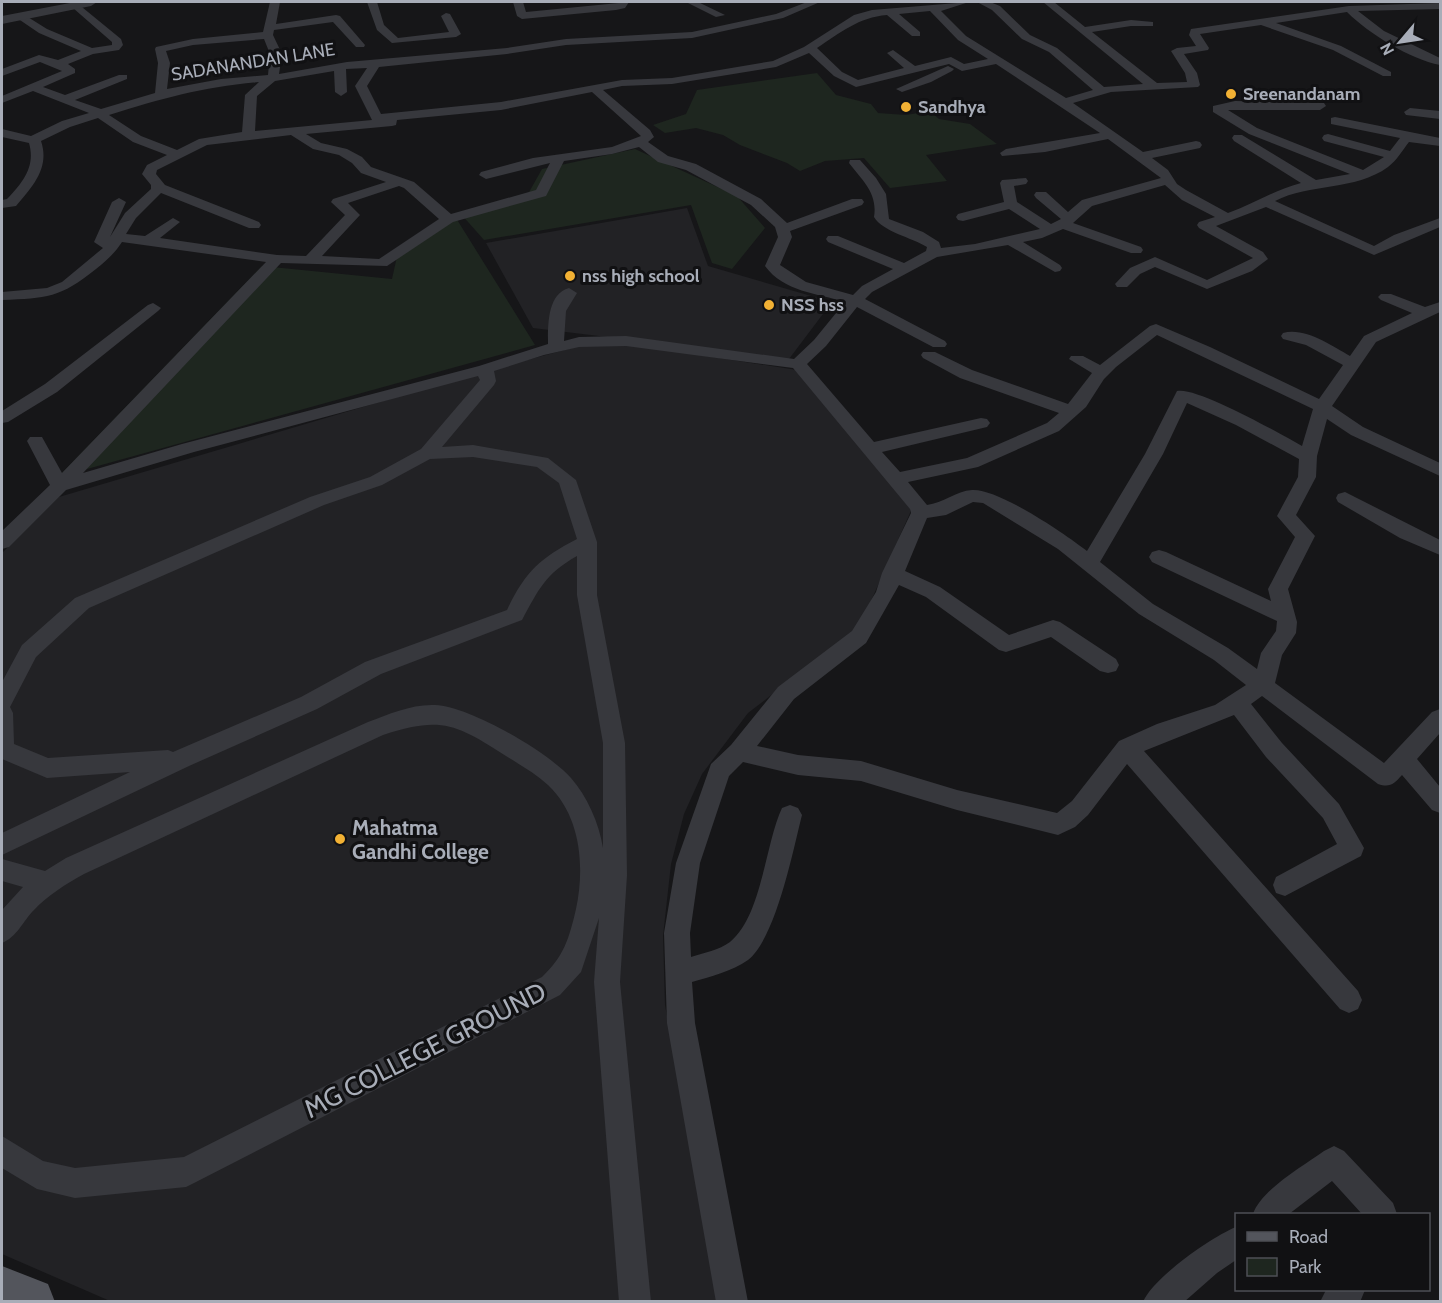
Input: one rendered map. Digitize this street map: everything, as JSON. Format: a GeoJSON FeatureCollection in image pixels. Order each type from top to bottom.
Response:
{"type":"FeatureCollection","features":[{"type":"Feature","properties":{"kind":"main road"},"geometry":{"type":"LineString","coordinates":[[2,1290],[30,1302]]}},
{"type":"Feature","properties":{"kind":"street"},"geometry":{"type":"LineString","coordinates":[[2,20],[91,2]]}},
{"type":"Feature","properties":{"kind":"street"},"geometry":{"type":"LineString","coordinates":[[372,2],[375,20],[389,38],[396,41],[456,34],[446,16]]}},
{"type":"Feature","properties":{"kind":"street"},"geometry":{"type":"LineString","coordinates":[[518,2],[522,16],[616,7],[621,6],[624,2]]}},
{"type":"Feature","properties":{"kind":"street"},"geometry":{"type":"LineString","coordinates":[[691,2],[720,15]]}},
{"type":"Feature","properties":{"kind":"street","name":"SADANANDAN LANE"},"geometry":{"type":"LineString","coordinates":[[34,139],[66,124],[99,113],[160,95],[221,82],[340,67],[507,51],[566,42],[692,34],[778,16],[815,2]]}},
{"type":"Feature","properties":{"kind":"street"},"geometry":{"type":"LineString","coordinates":[[870,2],[888,12],[916,34]]}},
{"type":"Feature","properties":{"kind":"street"},"geometry":{"type":"LineString","coordinates":[[375,64],[361,86],[377,118],[417,115],[501,106],[622,83],[672,81],[776,64],[810,48],[858,17],[964,2]]}},
{"type":"Feature","properties":{"kind":"street"},"geometry":{"type":"LineString","coordinates":[[982,2],[996,8],[1026,37],[1053,51],[1101,91]]}},
{"type":"Feature","properties":{"kind":"street"},"geometry":{"type":"LineString","coordinates":[[1048,2],[1154,87]]}},
{"type":"Feature","properties":{"kind":"street"},"geometry":{"type":"LineString","coordinates":[[1064,102],[1101,91],[1194,85],[1191,73],[1177,51],[1204,48],[1194,35],[1195,32],[1350,5],[1362,8],[1440,6]]}},
{"type":"Feature","properties":{"kind":"street"},"geometry":{"type":"LineString","coordinates":[[1350,5],[1372,27],[1440,62]]}},
{"type":"Feature","properties":{"kind":"street"},"geometry":{"type":"LineString","coordinates":[[59,64],[91,51],[115,48],[118,43],[77,6]]}},
{"type":"Feature","properties":{"kind":"street"},"geometry":{"type":"LineString","coordinates":[[248,136],[251,95],[273,77],[276,54],[269,32],[277,8]]}},
{"type":"Feature","properties":{"kind":"street"},"geometry":{"type":"LineString","coordinates":[[934,8],[936,13],[962,38],[1064,102],[1168,175],[1168,180],[1178,191],[1226,217]]}},
{"type":"Feature","properties":{"kind":"street"},"geometry":{"type":"LineString","coordinates":[[19,16],[44,31],[91,51]]}},
{"type":"Feature","properties":{"kind":"street"},"geometry":{"type":"LineString","coordinates":[[160,95],[164,63],[160,49],[193,42],[269,32],[336,18],[360,45]]}},
{"type":"Feature","properties":{"kind":"street"},"geometry":{"type":"LineString","coordinates":[[1262,22],[1337,48],[1387,74]]}},
{"type":"Feature","properties":{"kind":"street"},"geometry":{"type":"LineString","coordinates":[[1085,30],[1131,23],[1149,24]]}},
{"type":"Feature","properties":{"kind":"street"},"geometry":{"type":"LineString","coordinates":[[810,48],[838,74],[856,84],[951,60],[962,68]]}},
{"type":"Feature","properties":{"kind":"street"},"geometry":{"type":"LineString","coordinates":[[893,53],[912,69]]}},
{"type":"Feature","properties":{"kind":"street"},"geometry":{"type":"LineString","coordinates":[[2,73],[39,58],[59,64],[71,71],[2,100]]}},
{"type":"Feature","properties":{"kind":"street"},"geometry":{"type":"LineString","coordinates":[[902,89],[927,80],[945,69],[997,61]]}},
{"type":"Feature","properties":{"kind":"street"},"geometry":{"type":"LineString","coordinates":[[340,67],[341,92]]}},
{"type":"Feature","properties":{"kind":"street"},"geometry":{"type":"LineString","coordinates":[[66,99],[123,77]]}},
{"type":"Feature","properties":{"kind":"street"},"geometry":{"type":"LineString","coordinates":[[33,87],[99,113],[137,139],[177,155]]}},
{"type":"Feature","properties":{"kind":"street"},"geometry":{"type":"LineString","coordinates":[[486,175],[541,160],[581,156],[640,142],[648,137],[646,132],[594,88]]}},
{"type":"Feature","properties":{"kind":"street"},"geometry":{"type":"LineString","coordinates":[[1320,105],[1235,105],[1217,109],[1253,131],[1364,175]]}},
{"type":"Feature","properties":{"kind":"street"},"geometry":{"type":"LineString","coordinates":[[1410,112],[1440,115]]}},
{"type":"Feature","properties":{"kind":"street"},"geometry":{"type":"LineString","coordinates":[[254,225],[158,187],[150,176],[150,170],[203,142],[400,121],[417,115]]}},
{"type":"Feature","properties":{"kind":"street"},"geometry":{"type":"LineString","coordinates":[[1335,121],[1440,142]]}},
{"type":"Feature","properties":{"kind":"street"},"geometry":{"type":"LineString","coordinates":[[295,132],[317,147],[343,152],[357,160],[366,171],[400,181],[448,219]]}},
{"type":"Feature","properties":{"kind":"street"},"geometry":{"type":"LineString","coordinates":[[2,133],[26,140],[34,139],[40,152],[37,170],[11,203],[2,204]]}},
{"type":"Feature","properties":{"kind":"street"},"geometry":{"type":"LineString","coordinates":[[1006,153],[1045,148],[1108,135]]}},
{"type":"Feature","properties":{"kind":"street"},"geometry":{"type":"LineString","coordinates":[[1122,284],[1135,271],[1155,261],[1207,285],[1257,263],[1261,259],[1258,255],[1204,227],[1206,224],[1258,207],[1264,201],[1280,194],[1364,175],[1393,156],[1406,138],[1414,137]]}},
{"type":"Feature","properties":{"kind":"street"},"geometry":{"type":"LineString","coordinates":[[1238,138],[1314,185]]}},
{"type":"Feature","properties":{"kind":"street"},"geometry":{"type":"LineString","coordinates":[[1328,138],[1393,156]]}},
{"type":"Feature","properties":{"kind":"street"},"geometry":{"type":"LineString","coordinates":[[640,142],[663,159],[691,167],[756,202],[781,225],[785,237],[772,266],[780,276],[799,285],[855,301],[934,350],[966,374],[1070,411]]}},
{"type":"Feature","properties":{"kind":"street"},"geometry":{"type":"LineString","coordinates":[[1140,156],[1196,145]]}},
{"type":"Feature","properties":{"kind":"street"},"geometry":{"type":"LineString","coordinates":[[119,202],[101,242],[149,240],[278,259],[382,263],[448,219],[541,193],[559,158]]}},
{"type":"Feature","properties":{"kind":"street"},"geometry":{"type":"LineString","coordinates":[[855,163],[872,180],[884,209],[881,217],[884,222],[918,235],[934,245],[933,253]]}},
{"type":"Feature","properties":{"kind":"street"},"geometry":{"type":"LineString","coordinates":[[798,364],[820,343],[867,289],[933,253],[1011,241],[1061,224],[1087,203],[1168,180]]}},
{"type":"Feature","properties":{"kind":"street"},"geometry":{"type":"LineString","coordinates":[[311,259],[322,250],[336,230],[353,215],[338,202],[400,181]]}},
{"type":"Feature","properties":{"kind":"street"},"geometry":{"type":"LineString","coordinates":[[1011,204],[1007,183],[1021,181]]}},
{"type":"Feature","properties":{"kind":"street"},"geometry":{"type":"LineString","coordinates":[[2,296],[50,292],[62,288],[116,241],[130,216],[158,187]]}},
{"type":"Feature","properties":{"kind":"street"},"geometry":{"type":"LineString","coordinates":[[1041,195],[1061,214],[1061,224]]}},
{"type":"Feature","properties":{"kind":"street"},"geometry":{"type":"LineString","coordinates":[[1264,201],[1374,251],[1399,238],[1440,222]]}},
{"type":"Feature","properties":{"kind":"street"},"geometry":{"type":"LineString","coordinates":[[783,229],[857,202]]}},
{"type":"Feature","properties":{"kind":"street"},"geometry":{"type":"LineString","coordinates":[[963,217],[1011,204],[1136,250]]}},
{"type":"Feature","properties":{"kind":"street"},"geometry":{"type":"LineString","coordinates":[[149,240],[173,222]]}},
{"type":"Feature","properties":{"kind":"street"},"geometry":{"type":"LineString","coordinates":[[833,239],[905,270]]}},
{"type":"Feature","properties":{"kind":"street"},"geometry":{"type":"LineString","coordinates":[[1011,241],[1055,268]]}},
{"type":"Feature","properties":{"kind":"street"},"geometry":{"type":"LineString","coordinates":[[2,542],[60,486],[278,259]]}},
{"type":"Feature","properties":{"kind":"street"},"geometry":{"type":"LineString","coordinates":[[1440,291],[1440,296]]}},
{"type":"Feature","properties":{"kind":"street"},"geometry":{"type":"LineString","coordinates":[[556,347],[558,309],[560,301],[569,293]]}},
{"type":"Feature","properties":{"kind":"street"},"geometry":{"type":"LineString","coordinates":[[1386,297],[1425,314]]}},
{"type":"Feature","properties":{"kind":"street"},"geometry":{"type":"LineString","coordinates":[[739,753],[798,765],[861,771],[957,800],[1058,824],[1067,820],[1080,808],[1127,748],[1165,731],[1223,711],[1264,684],[1272,653],[1286,633],[1287,622],[1278,589],[1305,536],[1286,516],[1307,477],[1308,456],[1322,407],[1370,339],[1440,306]]}},
{"type":"Feature","properties":{"kind":"street"},"geometry":{"type":"LineString","coordinates":[[2,418],[51,388],[153,308]]}},
{"type":"Feature","properties":{"kind":"street"},"geometry":{"type":"LineString","coordinates":[[896,479],[972,463],[1053,427],[1080,403],[1102,372],[1156,329],[1322,407],[1357,431],[1440,470]]}},
{"type":"Feature","properties":{"kind":"street"},"geometry":{"type":"LineString","coordinates":[[1288,336],[1312,342],[1352,363]]}},
{"type":"Feature","properties":{"kind":"street"},"geometry":{"type":"LineString","coordinates":[[60,486],[199,445],[485,369],[556,347],[579,342],[626,341],[798,364],[896,479],[919,507],[920,513],[892,573],[885,594],[860,637],[786,693],[739,753],[719,771],[688,863],[677,933],[681,1023],[732,1302]]}},
{"type":"Feature","properties":{"kind":"street"},"geometry":{"type":"LineString","coordinates":[[1077,359],[1102,372]]}},
{"type":"Feature","properties":{"kind":"street"},"geometry":{"type":"LineString","coordinates":[[2,701],[29,651],[82,603],[317,501],[376,481],[428,453],[488,381],[485,369]]}},
{"type":"Feature","properties":{"kind":"street"},"geometry":{"type":"LineString","coordinates":[[1089,564],[1154,453],[1183,395],[1242,421],[1308,456]]}},
{"type":"Feature","properties":{"kind":"street"},"geometry":{"type":"LineString","coordinates":[[870,449],[981,423]]}},
{"type":"Feature","properties":{"kind":"street"},"geometry":{"type":"LineString","coordinates":[[36,441],[60,486]]}},
{"type":"Feature","properties":{"kind":"street"},"geometry":{"type":"LineString","coordinates":[[428,453],[473,452],[542,462],[567,480],[579,512],[586,542],[587,595],[614,743],[615,875],[607,982],[634,1302]]}},
{"type":"Feature","properties":{"kind":"street"},"geometry":{"type":"LineString","coordinates":[[920,513],[939,510],[971,496],[987,497],[1065,544],[1146,609],[1221,654],[1264,684],[1386,777],[1440,718]]}},
{"type":"Feature","properties":{"kind":"street"},"geometry":{"type":"LineString","coordinates":[[1345,498],[1407,533],[1440,548]]}},
{"type":"Feature","properties":{"kind":"street"},"geometry":{"type":"LineString","coordinates":[[2,844],[181,759],[309,703],[373,668],[515,615],[528,586],[547,563],[586,542]]}},
{"type":"Feature","properties":{"kind":"street"},"geometry":{"type":"LineString","coordinates":[[1159,557],[1284,616]]}},
{"type":"Feature","properties":{"kind":"street"},"geometry":{"type":"LineString","coordinates":[[892,573],[933,592],[1006,644],[1053,628],[1108,665]]}},
{"type":"Feature","properties":{"kind":"street"},"geometry":{"type":"LineString","coordinates":[[1237,702],[1274,750],[1331,811],[1352,848],[1285,885]]}},
{"type":"Feature","properties":{"kind":"street"},"geometry":{"type":"LineString","coordinates":[[2,713],[3,749],[47,768],[181,759]]}},
{"type":"Feature","properties":{"kind":"street","name":"MG COLLEGE GROUND"},"geometry":{"type":"LineString","coordinates":[[2,931],[17,908],[45,882],[75,866],[376,728],[406,718],[441,715],[496,737],[553,776],[566,788],[576,805],[592,844],[593,891],[582,932],[570,966],[551,986],[186,1172],[75,1183],[37,1174],[2,1151]]}},
{"type":"Feature","properties":{"kind":"street"},"geometry":{"type":"LineString","coordinates":[[1127,748],[1348,1000]]}},
{"type":"Feature","properties":{"kind":"street"},"geometry":{"type":"LineString","coordinates":[[1403,759],[1440,803]]}},
{"type":"Feature","properties":{"kind":"street"},"geometry":{"type":"LineString","coordinates":[[679,974],[724,959],[742,948],[757,923],[772,882],[790,815]]}},
{"type":"Feature","properties":{"kind":"street"},"geometry":{"type":"LineString","coordinates":[[2,870],[45,882]]}},
{"type":"Feature","properties":{"kind":"street"},"geometry":{"type":"LineString","coordinates":[[1270,1213],[1278,1204],[1334,1161],[1380,1213]]}},
{"type":"Feature","properties":{"kind":"street"},"geometry":{"type":"LineString","coordinates":[[1159,1302],[1206,1262],[1235,1243]]}},
{"type":"Feature","properties":{"kind":"shaded area"},"geometry":{"type":"Polygon","coordinates":[[[687,208],[708,266],[832,302],[789,359],[533,328],[486,243],[687,208]]]}},
{"type":"Feature","properties":{"kind":"shaded area","name":"Mahatma Gandhi College"},"geometry":{"type":"Polygon","coordinates":[[[622,343],[797,370],[910,502],[910,513],[859,628],[748,713],[702,774],[684,814],[671,864],[663,936],[665,1005],[717,1301],[110,1301],[2,1254],[2,553],[59,497],[481,372],[576,347],[622,343]]]}},
{"type":"Feature","properties":{"kind":"green space"},"geometry":{"type":"Polygon","coordinates":[[[817,73],[836,95],[871,104],[878,113],[906,115],[930,111],[939,119],[970,124],[997,144],[926,155],[947,181],[890,188],[864,158],[825,161],[800,171],[787,163],[740,145],[723,135],[696,128],[665,133],[653,125],[686,114],[697,90],[817,73]]]}},
{"type":"Feature","properties":{"kind":"green space"},"geometry":{"type":"Polygon","coordinates":[[[635,149],[737,196],[765,228],[732,269],[712,263],[691,205],[484,240],[461,214],[528,194],[542,169],[635,149]]]}},
{"type":"Feature","properties":{"kind":"green space"},"geometry":{"type":"Polygon","coordinates":[[[456,218],[535,345],[58,477],[262,266],[392,279],[398,252],[456,218]]]}},
{"type":"Feature","properties":{"kind":"place","name":"Sreenandanam"},"geometry":{"type":"Point","coordinates":[1231,94]}},
{"type":"Feature","properties":{"kind":"place","name":"Sandhya"},"geometry":{"type":"Point","coordinates":[906,107]}},
{"type":"Feature","properties":{"kind":"place","name":"nss high school"},"geometry":{"type":"Point","coordinates":[570,276]}},
{"type":"Feature","properties":{"kind":"place","name":"NSS hss"},"geometry":{"type":"Point","coordinates":[769,305]}},
{"type":"Feature","properties":{"kind":"place","name":"Mahatma Gandhi College"},"geometry":{"type":"Point","coordinates":[340,839]}}]}
